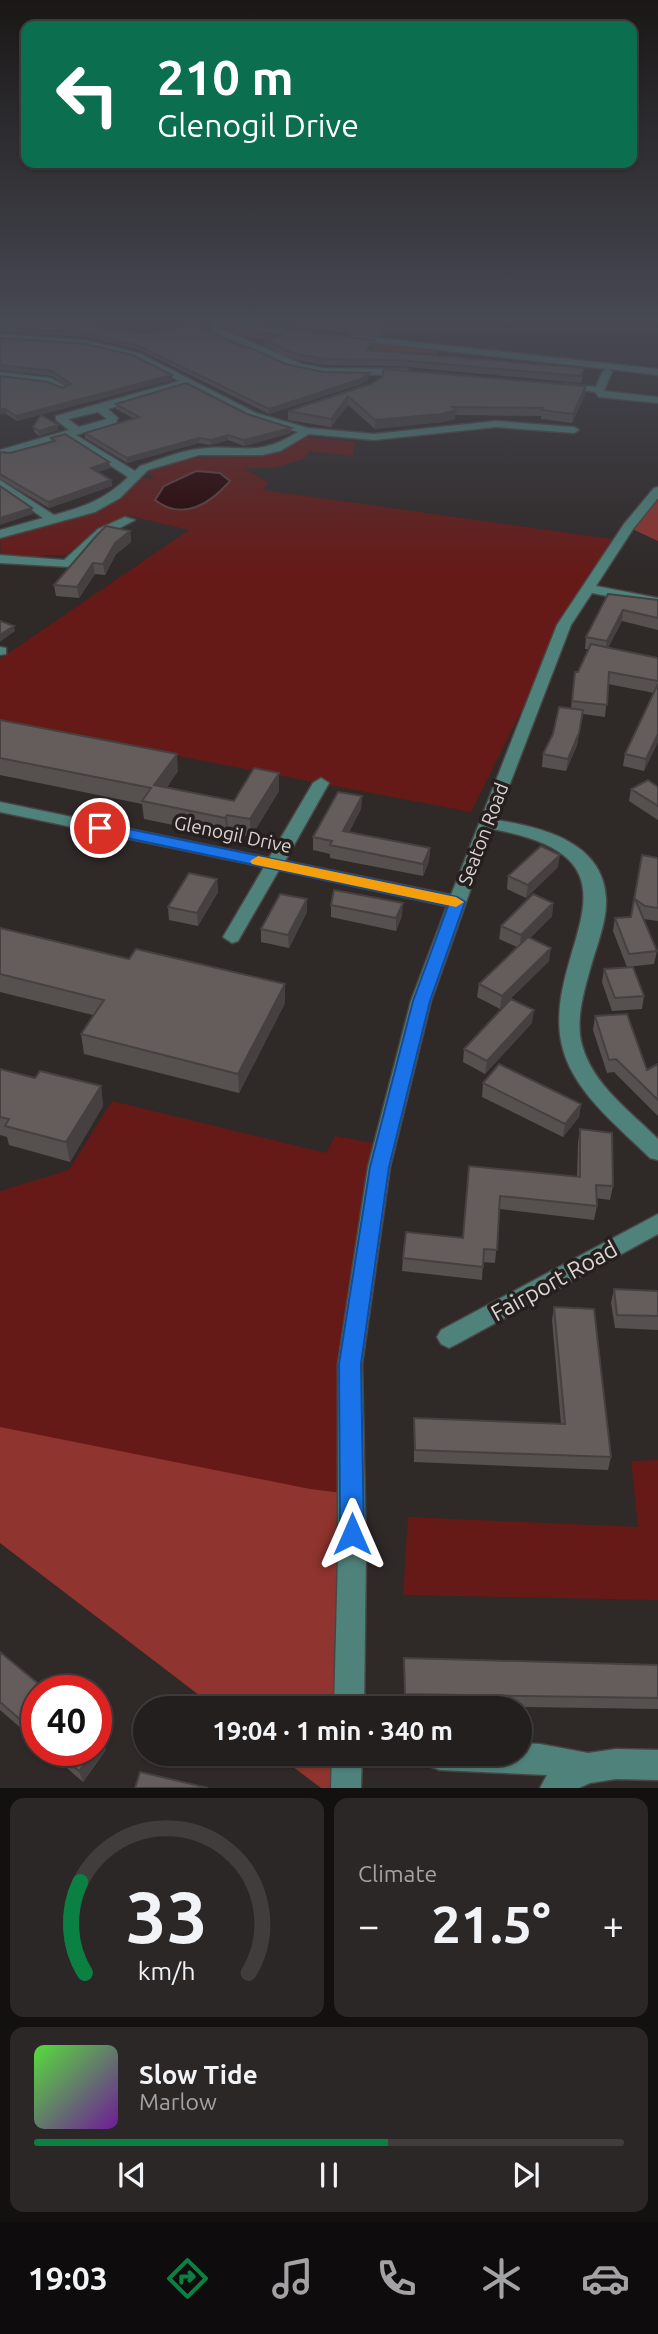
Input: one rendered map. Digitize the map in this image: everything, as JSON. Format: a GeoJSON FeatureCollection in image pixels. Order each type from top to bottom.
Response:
{"type":"FeatureCollection","features":[{"type":"Feature","properties":{"kind":"street"},"geometry":{"type":"LineString","coordinates":[[240,407],[267,421],[307,431],[374,437],[496,424],[574,430]]}},
{"type":"Feature","properties":{"kind":"street"},"geometry":{"type":"LineString","coordinates":[[0,453],[73,432],[114,419],[100,408],[60,418],[73,432],[133,475]]}},
{"type":"Feature","properties":{"kind":"street"},"geometry":{"type":"LineString","coordinates":[[267,421],[291,411]]}},
{"type":"Feature","properties":{"kind":"street"},"geometry":{"type":"LineString","coordinates":[[0,534],[91,509],[116,496],[133,475],[144,468],[198,452],[245,453],[280,448],[307,431]]}},
{"type":"Feature","properties":{"kind":"street"},"geometry":{"type":"LineString","coordinates":[[0,483],[53,520]]}},
{"type":"Feature","properties":{"kind":"street","name":"Seaton Road"},"geometry":{"type":"LineString","coordinates":[[349,1696],[352,1555],[350,1364],[379,1167],[421,1001],[486,822],[564,625],[628,527],[658,490]]}},
{"type":"Feature","properties":{"kind":"street"},"geometry":{"type":"LineString","coordinates":[[0,559],[66,564],[102,532],[129,520]]}},
{"type":"Feature","properties":{"kind":"street"},"geometry":{"type":"LineString","coordinates":[[588,589],[658,602]]}},
{"type":"Feature","properties":{"kind":"street"},"geometry":{"type":"LineString","coordinates":[[232,937],[321,783]]}},
{"type":"Feature","properties":{"kind":"street","name":"Glenogil Drive"},"geometry":{"type":"LineString","coordinates":[[0,807],[457,902]]}},
{"type":"Feature","properties":{"kind":"street"},"geometry":{"type":"LineString","coordinates":[[486,822],[524,829],[554,839],[588,865],[596,883],[597,902],[572,1003],[572,1045],[580,1068],[599,1092],[658,1152]]}},
{"type":"Feature","properties":{"kind":"street","name":"Fairport Road"},"geometry":{"type":"LineString","coordinates":[[449,1337],[658,1223]]}},
{"type":"Feature","properties":{"kind":"street"},"geometry":{"type":"LineString","coordinates":[[532,1759],[584,1767],[658,1765]]}},
{"type":"Feature","properties":{"kind":"street"},"geometry":{"type":"LineString","coordinates":[[346,1788],[347,1766]]}},
{"type":"Feature","properties":{"kind":"street"},"geometry":{"type":"LineString","coordinates":[[555,1788],[567,1776],[584,1767]]}},
{"type":"Feature","properties":{"kind":"shaded area"},"geometry":{"type":"Polygon","coordinates":[[[305,437],[355,442],[353,456],[309,451],[304,459],[273,468],[244,468],[269,483],[263,490],[619,540],[564,625],[471,812],[0,722],[0,659],[189,530],[127,515],[89,536],[66,555],[44,555],[40,560],[1,555],[0,537],[119,498],[137,477],[150,479],[154,476],[142,473],[163,464],[204,457],[265,452],[285,447],[305,437]]]}},
{"type":"Feature","properties":{"kind":"shaded area"},"geometry":{"type":"Polygon","coordinates":[[[196,471],[220,473],[230,481],[214,496],[196,507],[176,509],[155,500],[164,486],[196,471]]]}},
{"type":"Feature","properties":{"kind":"shaded area"},"geometry":{"type":"Polygon","coordinates":[[[658,490],[658,541],[628,527],[658,490]]]}},
{"type":"Feature","properties":{"kind":"shaded area"},"geometry":{"type":"Polygon","coordinates":[[[112,1101],[326,1153],[335,1136],[385,1145],[350,1364],[352,1555],[227,1696],[200,1696],[0,1543],[0,1191],[69,1170],[112,1101]]]}},
{"type":"Feature","properties":{"kind":"shaded area"},"geometry":{"type":"Polygon","coordinates":[[[0,1427],[310,1489],[351,1494],[348,1696],[200,1696],[0,1543],[0,1427]]]}},
{"type":"Feature","properties":{"kind":"shaded area"},"geometry":{"type":"Polygon","coordinates":[[[658,1460],[658,1600],[403,1595],[408,1517],[638,1527],[631,1461],[658,1460]]]}},
{"type":"Feature","properties":{"kind":"shaded area"},"geometry":{"type":"Polygon","coordinates":[[[292,1766],[347,1766],[346,1788],[321,1788],[292,1766]]]}},
{"type":"Feature","properties":{"kind":"building"},"geometry":{"type":"Polygon","coordinates":[[[0,407],[49,407],[16,416],[5,409],[0,410],[0,407]]]}},
{"type":"Feature","properties":{"kind":"building"},"geometry":{"type":"Polygon","coordinates":[[[122,407],[234,407],[291,428],[244,440],[228,435],[211,440],[199,438],[127,458],[85,433],[139,417],[122,407]]]}},
{"type":"Feature","properties":{"kind":"building"},"geometry":{"type":"Polygon","coordinates":[[[299,407],[340,407],[331,419],[288,411],[299,407]]]}},
{"type":"Feature","properties":{"kind":"building"},"geometry":{"type":"Polygon","coordinates":[[[361,407],[453,407],[456,410],[442,414],[375,420],[361,407]]]}},
{"type":"Feature","properties":{"kind":"building"},"geometry":{"type":"Polygon","coordinates":[[[492,407],[576,407],[573,414],[542,410],[543,408],[492,407]]]}},
{"type":"Feature","properties":{"kind":"building"},"geometry":{"type":"Polygon","coordinates":[[[41,415],[58,425],[39,431],[33,427],[41,415]]]}},
{"type":"Feature","properties":{"kind":"building"},"geometry":{"type":"Polygon","coordinates":[[[65,434],[109,462],[91,468],[111,480],[48,502],[0,474],[0,452],[10,453],[55,441],[51,438],[65,434]]]}},
{"type":"Feature","properties":{"kind":"building"},"geometry":{"type":"Polygon","coordinates":[[[0,486],[32,508],[0,518],[0,486]]]}},
{"type":"Feature","properties":{"kind":"building"},"geometry":{"type":"Polygon","coordinates":[[[106,526],[130,531],[115,543],[103,564],[93,563],[77,587],[54,585],[97,535],[106,526]]]}},
{"type":"Feature","properties":{"kind":"building"},"geometry":{"type":"Polygon","coordinates":[[[608,594],[658,600],[658,618],[623,610],[607,641],[586,637],[608,594]]]}},
{"type":"Feature","properties":{"kind":"building"},"geometry":{"type":"Polygon","coordinates":[[[0,621],[14,626],[0,635],[0,621]]]}},
{"type":"Feature","properties":{"kind":"building"},"geometry":{"type":"Polygon","coordinates":[[[591,644],[658,658],[658,681],[609,672],[607,705],[572,701],[575,672],[578,672],[591,644]]]}},
{"type":"Feature","properties":{"kind":"building"},"geometry":{"type":"Polygon","coordinates":[[[658,684],[658,734],[646,759],[625,754],[658,684]]]}},
{"type":"Feature","properties":{"kind":"building"},"geometry":{"type":"Polygon","coordinates":[[[559,707],[583,710],[579,733],[568,759],[543,754],[553,734],[559,707]]]}},
{"type":"Feature","properties":{"kind":"building"},"geometry":{"type":"Polygon","coordinates":[[[0,720],[177,754],[154,785],[234,801],[254,768],[279,773],[250,819],[227,815],[225,818],[142,801],[151,788],[0,758],[0,720]]]}},
{"type":"Feature","properties":{"kind":"building"},"geometry":{"type":"Polygon","coordinates":[[[648,780],[658,787],[658,806],[631,789],[648,780]]]}},
{"type":"Feature","properties":{"kind":"building"},"geometry":{"type":"Polygon","coordinates":[[[338,792],[362,796],[343,831],[430,848],[423,864],[330,845],[332,841],[313,837],[338,792]]]}},
{"type":"Feature","properties":{"kind":"building"},"geometry":{"type":"Polygon","coordinates":[[[541,846],[560,855],[528,885],[508,876],[541,846]]]}},
{"type":"Feature","properties":{"kind":"building"},"geometry":{"type":"Polygon","coordinates":[[[642,855],[658,858],[658,908],[645,906],[635,899],[657,951],[629,954],[615,918],[631,917],[642,855]]]}},
{"type":"Feature","properties":{"kind":"building"},"geometry":{"type":"Polygon","coordinates":[[[189,873],[217,879],[197,913],[168,907],[189,873]]]}},
{"type":"Feature","properties":{"kind":"building"},"geometry":{"type":"Polygon","coordinates":[[[334,890],[403,903],[396,918],[331,905],[334,890]]]}},
{"type":"Feature","properties":{"kind":"building"},"geometry":{"type":"Polygon","coordinates":[[[280,894],[307,899],[288,935],[261,929],[280,894]]]}},
{"type":"Feature","properties":{"kind":"building"},"geometry":{"type":"Polygon","coordinates":[[[533,894],[553,903],[521,935],[501,926],[533,894]]]}},
{"type":"Feature","properties":{"kind":"building"},"geometry":{"type":"Polygon","coordinates":[[[0,928],[129,959],[136,949],[285,984],[238,1074],[81,1034],[104,1000],[0,974],[0,928]]]}},
{"type":"Feature","properties":{"kind":"building"},"geometry":{"type":"Polygon","coordinates":[[[528,937],[551,948],[502,996],[479,984],[528,937]]]}},
{"type":"Feature","properties":{"kind":"building"},"geometry":{"type":"Polygon","coordinates":[[[633,967],[644,996],[615,998],[604,969],[633,967]]]}},
{"type":"Feature","properties":{"kind":"building"},"geometry":{"type":"Polygon","coordinates":[[[511,999],[534,1010],[487,1061],[464,1049],[511,999]]]}},
{"type":"Feature","properties":{"kind":"building"},"geometry":{"type":"Polygon","coordinates":[[[627,1014],[647,1070],[658,1064],[658,1100],[616,1059],[609,1060],[595,1016],[627,1014]]]}},
{"type":"Feature","properties":{"kind":"building"},"geometry":{"type":"Polygon","coordinates":[[[499,1064],[581,1104],[565,1124],[483,1083],[499,1064]]]}},
{"type":"Feature","properties":{"kind":"building"},"geometry":{"type":"Polygon","coordinates":[[[0,1069],[35,1078],[40,1071],[101,1086],[66,1142],[5,1126],[9,1119],[0,1117],[0,1069]]]}},
{"type":"Feature","properties":{"kind":"building"},"geometry":{"type":"Polygon","coordinates":[[[580,1129],[612,1133],[613,1186],[596,1185],[597,1206],[500,1196],[497,1250],[484,1249],[483,1267],[403,1258],[406,1232],[463,1238],[469,1166],[580,1177],[580,1129]]]}},
{"type":"Feature","properties":{"kind":"building"},"geometry":{"type":"Polygon","coordinates":[[[614,1289],[658,1291],[658,1316],[617,1315],[614,1289]]]}},
{"type":"Feature","properties":{"kind":"building"},"geometry":{"type":"Polygon","coordinates":[[[554,1307],[594,1309],[611,1457],[415,1450],[414,1418],[565,1424],[554,1307]]]}},
{"type":"Feature","properties":{"kind":"building"},"geometry":{"type":"Polygon","coordinates":[[[0,1652],[28,1675],[21,1675],[21,1720],[0,1702],[0,1652]]]}},
{"type":"Feature","properties":{"kind":"building"},"geometry":{"type":"Polygon","coordinates":[[[404,1658],[658,1665],[658,1698],[405,1694],[404,1658]]]}},
{"type":"Feature","properties":{"kind":"building"},"geometry":{"type":"Polygon","coordinates":[[[140,1772],[208,1788],[135,1788],[140,1772]]]}},
{"type":"Feature","properties":{"kind":"slow traffic"},"geometry":{"type":"LineString","coordinates":[[258,861],[456,902]]}},
{"type":"Feature","properties":{"kind":"route"},"geometry":{"type":"LineString","coordinates":[[100,828],[457,902],[421,1001],[379,1167],[350,1364],[352,1534]]}}]}
